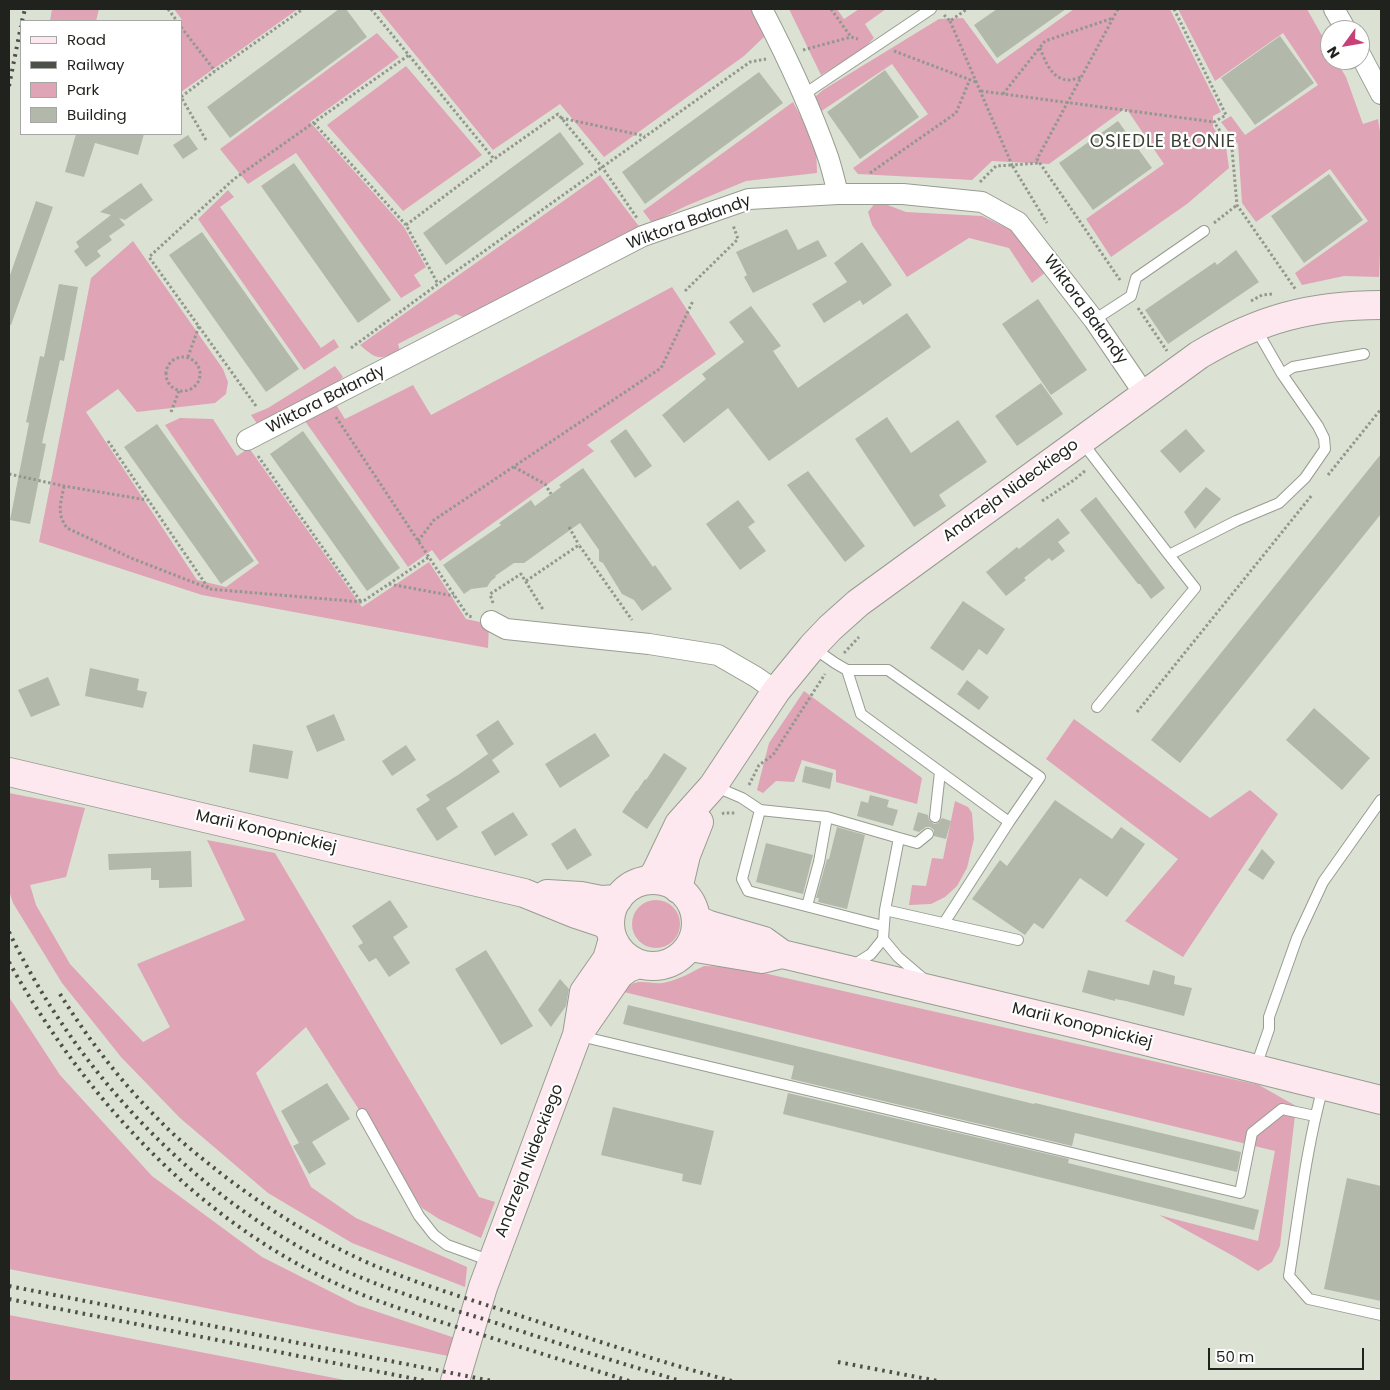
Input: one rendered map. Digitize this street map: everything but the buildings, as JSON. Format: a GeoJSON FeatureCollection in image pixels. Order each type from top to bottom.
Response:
{"type":"FeatureCollection","features":[{"type":"Feature","properties":{"kind":"street"},"geometry":{"type":"LineString","coordinates":[[762,9],[779,41],[829,158],[838,194]]}},
{"type":"Feature","properties":{"kind":"street"},"geometry":{"type":"LineString","coordinates":[[1334,9],[1340,20]]}},
{"type":"Feature","properties":{"kind":"street"},"geometry":{"type":"LineString","coordinates":[[1368,70],[1381,94]]}},
{"type":"Feature","properties":{"kind":"street","name":"Wiktora Bałandy"},"geometry":{"type":"LineString","coordinates":[[247,440],[649,233],[749,199],[838,194],[903,194],[982,202],[1018,222],[1094,320],[1144,395]]}},
{"type":"Feature","properties":{"kind":"street","name":"Andrzeja Nideckiego"},"geometry":{"type":"LineString","coordinates":[[650,880],[656,872],[679,824],[713,786],[776,691],[812,647],[858,603],[1199,355],[1219,343],[1250,315],[1283,317],[1325,308],[1381,305]]}},
{"type":"Feature","properties":{"kind":"street"},"geometry":{"type":"LineString","coordinates":[[491,620],[506,629],[649,644],[718,655],[776,691]]}},
{"type":"Feature","properties":{"kind":"street","name":"Marii Konopnickiej"},"geometry":{"type":"LineString","coordinates":[[9,772],[524,893],[603,923],[612,933]]}},
{"type":"Feature","properties":{"kind":"street","name":"Andrzeja Nideckiego"},"geometry":{"type":"LineString","coordinates":[[678,889],[686,855],[713,786]]}},
{"type":"Feature","properties":{"kind":"street"},"geometry":{"type":"LineString","coordinates":[[650,880],[660,880],[678,889],[685,895],[692,906],[696,919],[697,929],[690,947],[674,961],[662,966],[639,964],[626,957],[618,949],[612,933],[613,909],[618,899],[627,890],[639,883],[650,880]]}},
{"type":"Feature","properties":{"kind":"street","name":"Marii Konopnickiej"},"geometry":{"type":"LineString","coordinates":[[524,893],[581,896],[601,900],[618,899]]}},
{"type":"Feature","properties":{"kind":"street","name":"Marii Konopnickiej"},"geometry":{"type":"LineString","coordinates":[[696,919],[709,925],[764,941],[782,954],[1080,1025],[1381,1100]]}},
{"type":"Feature","properties":{"kind":"street","name":"Andrzeja Nideckiego"},"geometry":{"type":"LineString","coordinates":[[456,1381],[492,1261],[577,1035],[584,992],[607,959],[612,933]]}},
{"type":"Feature","properties":{"kind":"street","name":"Marii Konopnickiej"},"geometry":{"type":"LineString","coordinates":[[690,947],[762,959],[782,954]]}},
{"type":"Feature","properties":{"kind":"street","name":"Andrzeja Nideckiego"},"geometry":{"type":"LineString","coordinates":[[577,1035],[619,975],[628,968],[639,964]]}},
{"type":"Feature","properties":{"kind":"lane"},"geometry":{"type":"LineString","coordinates":[[803,95],[932,9]]}},
{"type":"Feature","properties":{"kind":"lane"},"geometry":{"type":"LineString","coordinates":[[1094,320],[1131,296],[1136,278],[1203,231]]}},
{"type":"Feature","properties":{"kind":"lane"},"geometry":{"type":"LineString","coordinates":[[1169,555],[1236,521],[1279,503],[1305,478],[1325,449],[1324,438],[1318,426],[1282,374],[1250,315]]}},
{"type":"Feature","properties":{"kind":"lane"},"geometry":{"type":"LineString","coordinates":[[1282,374],[1293,367],[1364,354]]}},
{"type":"Feature","properties":{"kind":"lane"},"geometry":{"type":"LineString","coordinates":[[1081,441],[1195,588],[1097,707]]}},
{"type":"Feature","properties":{"kind":"lane"},"geometry":{"type":"LineString","coordinates":[[812,647],[847,670],[888,670],[1040,777],[944,923]]}},
{"type":"Feature","properties":{"kind":"lane"},"geometry":{"type":"LineString","coordinates":[[847,670],[861,714],[1009,822]]}},
{"type":"Feature","properties":{"kind":"lane"},"geometry":{"type":"LineString","coordinates":[[935,816],[940,772]]}},
{"type":"Feature","properties":{"kind":"lane"},"geometry":{"type":"LineString","coordinates":[[713,786],[742,798],[760,810],[827,817],[917,843],[928,834]]}},
{"type":"Feature","properties":{"kind":"lane"},"geometry":{"type":"LineString","coordinates":[[1255,1070],[1269,1029],[1269,1017],[1297,938],[1323,882],[1381,800]]}},
{"type":"Feature","properties":{"kind":"lane"},"geometry":{"type":"LineString","coordinates":[[760,810],[742,879],[748,891],[883,926]]}},
{"type":"Feature","properties":{"kind":"lane"},"geometry":{"type":"LineString","coordinates":[[807,906],[819,862],[827,817]]}},
{"type":"Feature","properties":{"kind":"lane"},"geometry":{"type":"LineString","coordinates":[[842,969],[857,963],[871,954],[883,939],[885,910],[899,838]]}},
{"type":"Feature","properties":{"kind":"lane"},"geometry":{"type":"LineString","coordinates":[[885,910],[1018,940]]}},
{"type":"Feature","properties":{"kind":"lane"},"geometry":{"type":"LineString","coordinates":[[883,939],[898,957],[936,991]]}},
{"type":"Feature","properties":{"kind":"lane"},"geometry":{"type":"LineString","coordinates":[[577,1035],[1240,1193],[1252,1133],[1282,1109],[1315,1116]]}},
{"type":"Feature","properties":{"kind":"lane"},"geometry":{"type":"LineString","coordinates":[[1323,1086],[1315,1116],[1289,1276],[1309,1299],[1381,1315]]}},
{"type":"Feature","properties":{"kind":"lane"},"geometry":{"type":"LineString","coordinates":[[362,1114],[419,1216],[434,1235],[447,1245],[492,1261]]}},
{"type":"Feature","properties":{"kind":"path"},"geometry":{"type":"LineString","coordinates":[[168,9],[176,20]]}},
{"type":"Feature","properties":{"kind":"path"},"geometry":{"type":"LineString","coordinates":[[182,96],[303,9]]}},
{"type":"Feature","properties":{"kind":"path"},"geometry":{"type":"LineString","coordinates":[[370,9],[494,159]]}},
{"type":"Feature","properties":{"kind":"path"},"geometry":{"type":"LineString","coordinates":[[831,9],[851,37]]}},
{"type":"Feature","properties":{"kind":"path"},"geometry":{"type":"LineString","coordinates":[[950,21],[967,9]]}},
{"type":"Feature","properties":{"kind":"path"},"geometry":{"type":"LineString","coordinates":[[1118,9],[1037,159],[1168,351]]}},
{"type":"Feature","properties":{"kind":"path"},"geometry":{"type":"LineString","coordinates":[[981,91],[1214,122],[1226,115],[1174,9]]}},
{"type":"Feature","properties":{"kind":"path"},"geometry":{"type":"LineString","coordinates":[[943,15],[950,21],[1012,165],[1039,163]]}},
{"type":"Feature","properties":{"kind":"path"},"geometry":{"type":"LineString","coordinates":[[1003,94],[1044,41],[1113,18]]}},
{"type":"Feature","properties":{"kind":"path"},"geometry":{"type":"LineString","coordinates":[[182,28],[214,72]]}},
{"type":"Feature","properties":{"kind":"path"},"geometry":{"type":"LineString","coordinates":[[1040,47],[1047,65],[1060,77],[1069,80],[1081,77]]}},
{"type":"Feature","properties":{"kind":"path"},"geometry":{"type":"LineString","coordinates":[[256,406],[149,257],[234,180],[409,56]]}},
{"type":"Feature","properties":{"kind":"path"},"geometry":{"type":"LineString","coordinates":[[351,348],[750,62]]}},
{"type":"Feature","properties":{"kind":"path"},"geometry":{"type":"LineString","coordinates":[[868,174],[956,113],[970,79]]}},
{"type":"Feature","properties":{"kind":"path"},"geometry":{"type":"LineString","coordinates":[[182,99],[206,140]]}},
{"type":"Feature","properties":{"kind":"path"},"geometry":{"type":"LineString","coordinates":[[406,225],[558,114],[602,168],[649,233]]}},
{"type":"Feature","properties":{"kind":"path"},"geometry":{"type":"LineString","coordinates":[[561,118],[645,136]]}},
{"type":"Feature","properties":{"kind":"path"},"geometry":{"type":"LineString","coordinates":[[1214,122],[1232,149],[1238,205],[1296,290]]}},
{"type":"Feature","properties":{"kind":"path"},"geometry":{"type":"LineString","coordinates":[[314,123],[406,225],[438,284]]}},
{"type":"Feature","properties":{"kind":"path"},"geometry":{"type":"LineString","coordinates":[[1203,231],[1238,205]]}},
{"type":"Feature","properties":{"kind":"path"},"geometry":{"type":"LineString","coordinates":[[685,291],[738,239],[728,206]]}},
{"type":"Feature","properties":{"kind":"path"},"geometry":{"type":"LineString","coordinates":[[1288,292],[1305,289]]}},
{"type":"Feature","properties":{"kind":"path"},"geometry":{"type":"LineString","coordinates":[[1250,315],[1262,295],[1279,293]]}},
{"type":"Feature","properties":{"kind":"path"},"geometry":{"type":"LineString","coordinates":[[418,541],[434,520],[660,368],[693,301]]}},
{"type":"Feature","properties":{"kind":"path"},"geometry":{"type":"LineString","coordinates":[[188,357],[199,326]]}},
{"type":"Feature","properties":{"kind":"path"},"geometry":{"type":"LineString","coordinates":[[188,357],[199,366],[201,372],[200,379],[192,390],[179,391],[172,388],[168,383],[166,369],[169,363],[175,359],[188,357]]}},
{"type":"Feature","properties":{"kind":"path"},"geometry":{"type":"LineString","coordinates":[[171,412],[179,391]]}},
{"type":"Feature","properties":{"kind":"path"},"geometry":{"type":"LineString","coordinates":[[324,400],[468,616],[491,620],[494,605],[490,594],[521,574],[544,610]]}},
{"type":"Feature","properties":{"kind":"path"},"geometry":{"type":"LineString","coordinates":[[1324,480],[1381,409]]}},
{"type":"Feature","properties":{"kind":"path"},"geometry":{"type":"LineString","coordinates":[[247,440],[362,602]]}},
{"type":"Feature","properties":{"kind":"path"},"geometry":{"type":"LineString","coordinates":[[108,442],[209,589]]}},
{"type":"Feature","properties":{"kind":"path"},"geometry":{"type":"LineString","coordinates":[[514,467],[545,484],[551,494]]}},
{"type":"Feature","properties":{"kind":"path"},"geometry":{"type":"LineString","coordinates":[[9,474],[64,486],[148,500]]}},
{"type":"Feature","properties":{"kind":"path"},"geometry":{"type":"LineString","coordinates":[[64,486],[60,512],[67,528],[131,558],[209,589],[362,602],[429,557]]}},
{"type":"Feature","properties":{"kind":"path"},"geometry":{"type":"LineString","coordinates":[[1138,712],[1312,495]]}},
{"type":"Feature","properties":{"kind":"path"},"geometry":{"type":"LineString","coordinates":[[569,527],[579,545],[632,620],[622,619]]}},
{"type":"Feature","properties":{"kind":"path"},"geometry":{"type":"LineString","coordinates":[[526,581],[579,545]]}},
{"type":"Feature","properties":{"kind":"path"},"geometry":{"type":"LineString","coordinates":[[389,584],[454,596]]}},
{"type":"Feature","properties":{"kind":"path"},"geometry":{"type":"LineString","coordinates":[[535,610],[553,612]]}},
{"type":"Feature","properties":{"kind":"green space"},"geometry":{"type":"Polygon","coordinates":[[[52,9],[99,9],[96,20],[50,20],[52,9]]]}},
{"type":"Feature","properties":{"kind":"green space"},"geometry":{"type":"Polygon","coordinates":[[[174,9],[298,9],[182,91],[182,20],[174,9]]]}},
{"type":"Feature","properties":{"kind":"green space"},"geometry":{"type":"Polygon","coordinates":[[[378,9],[751,9],[761,25],[764,37],[744,56],[604,157],[560,104],[493,150],[378,9]]]}},
{"type":"Feature","properties":{"kind":"green space"},"geometry":{"type":"Polygon","coordinates":[[[789,9],[837,9],[844,19],[859,9],[886,9],[865,24],[874,38],[861,51],[821,75],[789,9]]]}},
{"type":"Feature","properties":{"kind":"green space"},"geometry":{"type":"Polygon","coordinates":[[[1074,9],[1170,9],[1221,112],[1213,116],[1213,127],[1226,146],[1229,168],[1187,204],[1111,257],[1086,219],[1164,164],[1126,108],[1049,164],[992,161],[972,180],[858,174],[853,168],[928,114],[892,64],[820,112],[815,97],[823,90],[939,19],[963,18],[997,64],[1074,9]]]}},
{"type":"Feature","properties":{"kind":"green space"},"geometry":{"type":"Polygon","coordinates":[[[1178,9],[1307,9],[1320,32],[1320,70],[1342,70],[1363,124],[1378,119],[1381,138],[1379,277],[1344,276],[1302,285],[1295,273],[1368,221],[1330,169],[1256,222],[1242,203],[1238,144],[1221,122],[1231,116],[1245,135],[1318,85],[1283,33],[1215,81],[1178,9]]]}},
{"type":"Feature","properties":{"kind":"green space"},"geometry":{"type":"Polygon","coordinates":[[[377,33],[399,57],[310,122],[404,227],[426,267],[414,275],[421,286],[401,298],[296,153],[248,184],[220,149],[377,33]]]}},
{"type":"Feature","properties":{"kind":"green space"},"geometry":{"type":"Polygon","coordinates":[[[406,66],[482,155],[403,211],[327,125],[406,66]]]}},
{"type":"Feature","properties":{"kind":"green space"},"geometry":{"type":"Polygon","coordinates":[[[793,102],[816,145],[817,173],[746,181],[686,206],[652,223],[643,211],[793,102]]]}},
{"type":"Feature","properties":{"kind":"green space"},"geometry":{"type":"Polygon","coordinates":[[[600,175],[641,229],[465,318],[456,314],[398,344],[400,351],[393,354],[378,357],[370,354],[360,345],[600,175]]]}},
{"type":"Feature","properties":{"kind":"green space"},"geometry":{"type":"Polygon","coordinates":[[[228,190],[234,197],[220,207],[321,348],[334,339],[339,347],[304,370],[198,219],[228,190]]]}},
{"type":"Feature","properties":{"kind":"green space"},"geometry":{"type":"Polygon","coordinates":[[[875,203],[885,204],[906,212],[982,216],[1011,230],[1037,256],[1046,272],[1032,283],[1009,248],[969,238],[907,277],[872,225],[868,212],[875,203]]]}},
{"type":"Feature","properties":{"kind":"green space"},"geometry":{"type":"Polygon","coordinates":[[[133,241],[223,369],[228,382],[226,394],[215,403],[137,412],[118,389],[86,412],[197,580],[226,587],[259,563],[165,425],[180,418],[213,419],[237,456],[249,448],[362,607],[429,562],[466,619],[489,624],[488,648],[202,595],[39,542],[91,278],[133,241]]]}},
{"type":"Feature","properties":{"kind":"green space"},"geometry":{"type":"Polygon","coordinates":[[[672,287],[716,354],[587,445],[594,451],[440,561],[432,550],[408,567],[305,421],[335,403],[345,419],[413,385],[431,415],[672,287]]]}},
{"type":"Feature","properties":{"kind":"green space"},"geometry":{"type":"Polygon","coordinates":[[[335,366],[343,377],[335,384],[258,425],[251,415],[268,408],[335,366]]]}},
{"type":"Feature","properties":{"kind":"green space"},"geometry":{"type":"Polygon","coordinates":[[[804,691],[922,778],[917,804],[836,782],[836,770],[802,760],[794,782],[776,781],[763,793],[757,790],[769,743],[804,691]]]}},
{"type":"Feature","properties":{"kind":"green space"},"geometry":{"type":"Polygon","coordinates":[[[1074,719],[1210,818],[1250,790],[1278,814],[1183,957],[1125,921],[1178,859],[1046,759],[1074,719]]]}},
{"type":"Feature","properties":{"kind":"green space"},"geometry":{"type":"Polygon","coordinates":[[[9,793],[85,808],[66,877],[30,885],[36,905],[70,964],[143,1042],[170,1027],[137,964],[245,920],[207,840],[275,853],[479,1197],[495,1202],[481,1238],[439,1219],[422,1208],[306,1027],[256,1073],[311,1187],[356,1218],[467,1267],[465,1287],[352,1243],[268,1193],[180,1118],[121,1057],[62,983],[13,903],[9,891],[9,793]]]}},
{"type":"Feature","properties":{"kind":"green space"},"geometry":{"type":"Polygon","coordinates":[[[955,801],[968,807],[972,813],[974,839],[967,868],[957,886],[945,897],[931,904],[909,905],[912,885],[926,886],[932,858],[943,859],[955,801]]]}},
{"type":"Feature","properties":{"kind":"green space"},"geometry":{"type":"Polygon","coordinates":[[[651,900],[661,900],[670,904],[676,910],[680,924],[676,938],[670,944],[661,948],[651,948],[642,944],[636,938],[632,929],[632,919],[636,910],[642,904],[651,900]]]}},
{"type":"Feature","properties":{"kind":"green space"},"geometry":{"type":"Polygon","coordinates":[[[704,966],[737,967],[1259,1085],[1296,1106],[1280,1246],[1272,1262],[1258,1271],[1159,1215],[1258,1241],[1275,1151],[624,992],[628,987],[638,982],[667,982],[704,966]]]}},
{"type":"Feature","properties":{"kind":"green space"},"geometry":{"type":"Polygon","coordinates":[[[9,997],[60,1075],[152,1176],[262,1257],[357,1305],[455,1338],[453,1357],[9,1269],[9,997]]]}},
{"type":"Feature","properties":{"kind":"green space"},"geometry":{"type":"Polygon","coordinates":[[[9,1315],[350,1381],[9,1381],[9,1315]]]}},
{"type":"Feature","properties":{"kind":"railway"},"geometry":{"type":"LineString","coordinates":[[22,20],[25,9]]}},
{"type":"Feature","properties":{"kind":"railway"},"geometry":{"type":"LineString","coordinates":[[9,86],[20,31]]}},
{"type":"Feature","properties":{"kind":"railway"},"geometry":{"type":"LineString","coordinates":[[9,932],[37,984],[69,1034],[105,1082],[145,1126],[189,1168],[235,1205],[285,1238],[356,1276],[435,1304],[681,1381]]}},
{"type":"Feature","properties":{"kind":"railway"},"geometry":{"type":"LineString","coordinates":[[9,962],[39,1012],[73,1061],[110,1108],[151,1152],[194,1192],[241,1228],[291,1260],[360,1294],[426,1317],[629,1381]]}},
{"type":"Feature","properties":{"kind":"railway"},"geometry":{"type":"LineString","coordinates":[[60,994],[106,1060],[131,1091],[181,1141],[237,1186],[332,1246],[373,1265],[434,1288],[634,1352],[732,1381]]}},
{"type":"Feature","properties":{"kind":"railway"},"geometry":{"type":"LineString","coordinates":[[9,1286],[492,1381]]}},
{"type":"Feature","properties":{"kind":"railway"},"geometry":{"type":"LineString","coordinates":[[9,1299],[426,1381]]}},
{"type":"Feature","properties":{"kind":"railway"},"geometry":{"type":"LineString","coordinates":[[838,1362],[938,1381]]}},
{"type":"Feature","properties":{"kind":"district","name":"OSIEDLE BŁONIE"},"geometry":{"type":"Point","coordinates":[1163,142]}}]}
